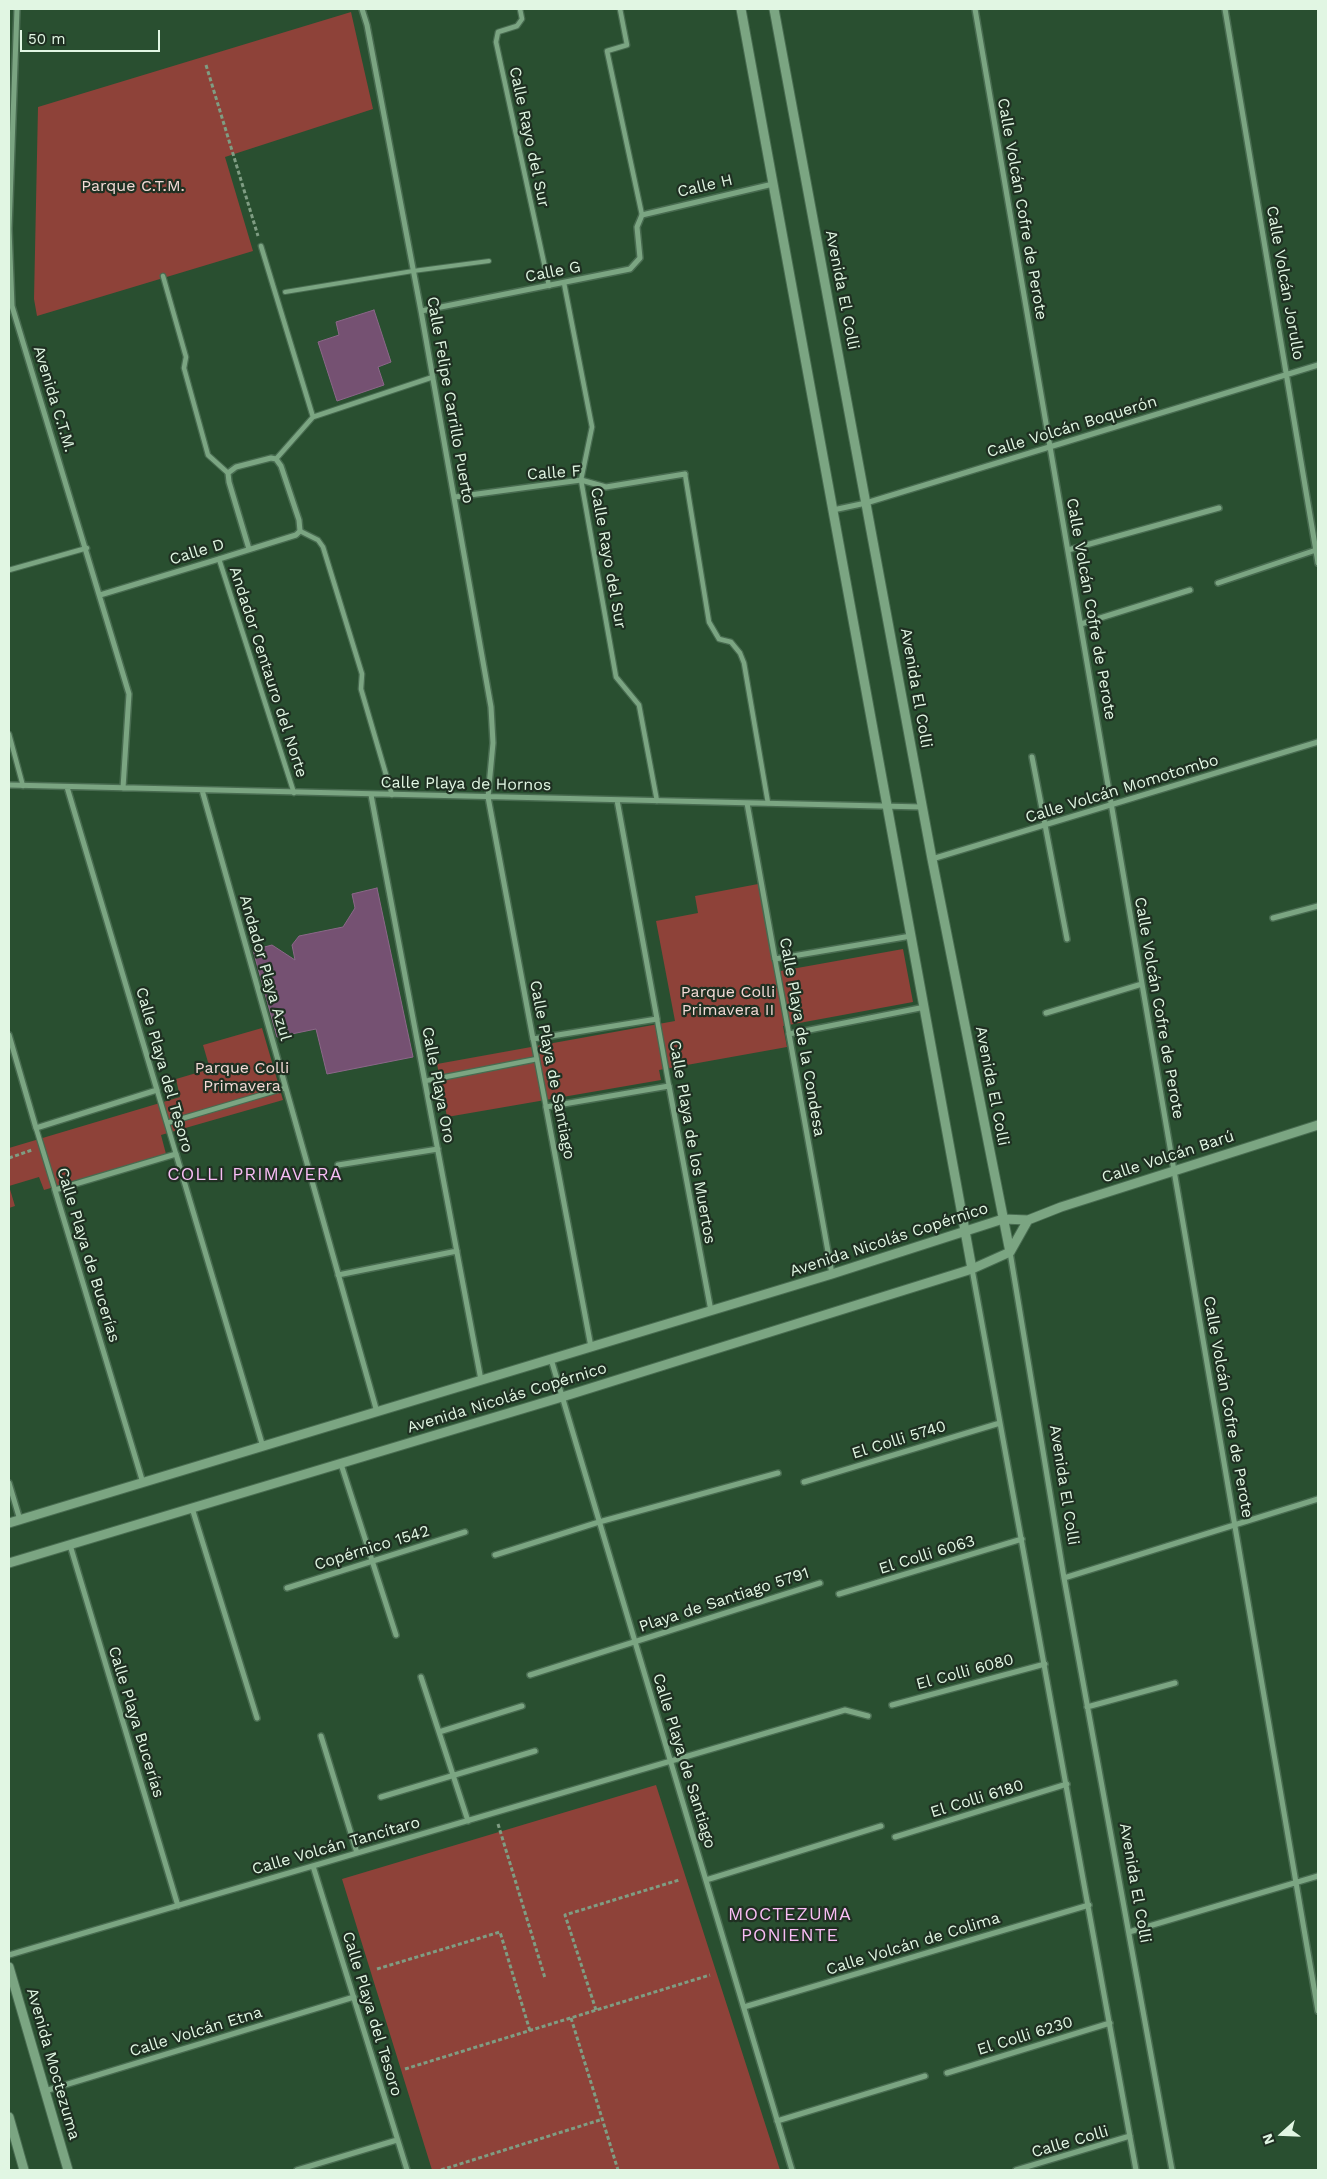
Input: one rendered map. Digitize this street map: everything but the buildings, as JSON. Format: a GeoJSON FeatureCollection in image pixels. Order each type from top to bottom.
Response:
{"type":"FeatureCollection","features":[{"type":"Feature","properties":{"kind":"street","name":"Avenida C.T.M."},"geometry":{"type":"LineString","coordinates":[[17,9],[9,229],[12,306],[87,548],[129,694],[123,788]]}},
{"type":"Feature","properties":{"kind":"street","name":"Calle Felipe Carrillo Puerto"},"geometry":{"type":"LineString","coordinates":[[362,9],[368,25],[421,311],[491,707],[493,743],[488,797]]}},
{"type":"Feature","properties":{"kind":"street","name":"Calle Rayo del Sur"},"geometry":{"type":"LineString","coordinates":[[520,9],[522,19],[517,26],[498,32],[496,42],[549,286]]}},
{"type":"Feature","properties":{"kind":"street"},"geometry":{"type":"LineString","coordinates":[[620,9],[627,45],[607,51],[642,215]]}},
{"type":"Feature","properties":{"kind":"street"},"geometry":{"type":"LineString","coordinates":[[741,9],[967,1232],[972,1269],[1136,2170]]}},
{"type":"Feature","properties":{"kind":"street","name":"Avenida El Colli"},"geometry":{"type":"LineString","coordinates":[[774,9],[922,807],[1010,1252],[1064,1578],[1172,2170]]}},
{"type":"Feature","properties":{"kind":"street","name":"Calle Volcán Cofre de Perote"},"geometry":{"type":"LineString","coordinates":[[975,9],[1318,2011]]}},
{"type":"Feature","properties":{"kind":"street","name":"Calle Volcán Jorullo"},"geometry":{"type":"LineString","coordinates":[[1225,9],[1288,374],[1318,563]]}},
{"type":"Feature","properties":{"kind":"street","name":"Calle H"},"geometry":{"type":"LineString","coordinates":[[642,215],[773,184]]}},
{"type":"Feature","properties":{"kind":"street","name":"Calle G"},"geometry":{"type":"LineString","coordinates":[[421,311],[622,272],[637,264],[641,252],[637,227],[642,215]]}},
{"type":"Feature","properties":{"kind":"street"},"geometry":{"type":"LineString","coordinates":[[261,246],[313,416]]}},
{"type":"Feature","properties":{"kind":"street"},"geometry":{"type":"LineString","coordinates":[[163,276],[186,357],[184,368],[208,455],[228,473],[236,467],[268,459],[276,460],[281,466],[300,531],[318,540],[323,547],[362,674],[361,689],[392,795]]}},
{"type":"Feature","properties":{"kind":"street","name":"Calle Rayo del Sur"},"geometry":{"type":"LineString","coordinates":[[564,283],[592,427],[582,480],[616,678],[639,705],[657,801]]}},
{"type":"Feature","properties":{"kind":"street","name":"Calle Volcán Boquerón"},"geometry":{"type":"LineString","coordinates":[[833,510],[866,503],[1318,364]]}},
{"type":"Feature","properties":{"kind":"street"},"geometry":{"type":"LineString","coordinates":[[276,460],[313,416],[433,377]]}},
{"type":"Feature","properties":{"kind":"street","name":"Andador Centauro del Norte"},"geometry":{"type":"LineString","coordinates":[[228,473],[249,550]]}},
{"type":"Feature","properties":{"kind":"street"},"geometry":{"type":"LineString","coordinates":[[685,474],[709,622],[719,639],[731,642],[740,653],[744,663],[768,804]]}},
{"type":"Feature","properties":{"kind":"street","name":"Calle F"},"geometry":{"type":"LineString","coordinates":[[455,497],[582,480],[606,487],[685,474]]}},
{"type":"Feature","properties":{"kind":"street"},"geometry":{"type":"LineString","coordinates":[[1068,550],[1219,508]]}},
{"type":"Feature","properties":{"kind":"street","name":"Calle D"},"geometry":{"type":"LineString","coordinates":[[100,595],[291,537],[300,531]]}},
{"type":"Feature","properties":{"kind":"street"},"geometry":{"type":"LineString","coordinates":[[9,570],[87,548]]}},
{"type":"Feature","properties":{"kind":"street"},"geometry":{"type":"LineString","coordinates":[[1218,583],[1316,550]]}},
{"type":"Feature","properties":{"kind":"street","name":"Andador Centauro del Norte"},"geometry":{"type":"LineString","coordinates":[[219,559],[294,792]]}},
{"type":"Feature","properties":{"kind":"street"},"geometry":{"type":"LineString","coordinates":[[1081,624],[1190,590]]}},
{"type":"Feature","properties":{"kind":"street"},"geometry":{"type":"LineString","coordinates":[[9,734],[23,786]]}},
{"type":"Feature","properties":{"kind":"street","name":"Calle Volcán Momotombo"},"geometry":{"type":"LineString","coordinates":[[932,859],[1318,742]]}},
{"type":"Feature","properties":{"kind":"street"},"geometry":{"type":"LineString","coordinates":[[1032,757],[1047,825],[1067,939]]}},
{"type":"Feature","properties":{"kind":"street","name":"Calle Playa de Hornos"},"geometry":{"type":"LineString","coordinates":[[9,786],[922,807]]}},
{"type":"Feature","properties":{"kind":"street","name":"Calle Playa del Tesoro"},"geometry":{"type":"LineString","coordinates":[[67,787],[262,1447]]}},
{"type":"Feature","properties":{"kind":"street","name":"Andador Playa Azul"},"geometry":{"type":"LineString","coordinates":[[202,790],[377,1412]]}},
{"type":"Feature","properties":{"kind":"street","name":"Calle Playa Oro"},"geometry":{"type":"LineString","coordinates":[[371,794],[481,1380]]}},
{"type":"Feature","properties":{"kind":"street","name":"Calle Playa de Santiago"},"geometry":{"type":"LineString","coordinates":[[488,797],[591,1347]]}},
{"type":"Feature","properties":{"kind":"street","name":"Calle Playa de los Muertos"},"geometry":{"type":"LineString","coordinates":[[616,800],[711,1311]]}},
{"type":"Feature","properties":{"kind":"street","name":"Calle Playa de la Condesa"},"geometry":{"type":"LineString","coordinates":[[747,803],[832,1274]]}},
{"type":"Feature","properties":{"kind":"street"},"geometry":{"type":"LineString","coordinates":[[1273,918],[1318,906]]}},
{"type":"Feature","properties":{"kind":"street"},"geometry":{"type":"LineString","coordinates":[[775,959],[912,936]]}},
{"type":"Feature","properties":{"kind":"street"},"geometry":{"type":"LineString","coordinates":[[1046,1013],[1142,984]]}},
{"type":"Feature","properties":{"kind":"street"},"geometry":{"type":"LineString","coordinates":[[789,1034],[925,1007]]}},
{"type":"Feature","properties":{"kind":"street"},"geometry":{"type":"LineString","coordinates":[[533,1039],[657,1019]]}},
{"type":"Feature","properties":{"kind":"street","name":"Calle Playa de Bucerías"},"geometry":{"type":"LineString","coordinates":[[9,1034],[143,1483]]}},
{"type":"Feature","properties":{"kind":"street"},"geometry":{"type":"LineString","coordinates":[[424,1081],[537,1059]]}},
{"type":"Feature","properties":{"kind":"street"},"geometry":{"type":"LineString","coordinates":[[546,1107],[669,1086]]}},
{"type":"Feature","properties":{"kind":"street"},"geometry":{"type":"LineString","coordinates":[[167,1123],[285,1088]]}},
{"type":"Feature","properties":{"kind":"street"},"geometry":{"type":"LineString","coordinates":[[36,1128],[157,1090]]}},
{"type":"Feature","properties":{"kind":"street","name":"Calle Volcán Barú"},"geometry":{"type":"LineString","coordinates":[[1003,1219],[1028,1220],[1061,1207],[1318,1126]]}},
{"type":"Feature","properties":{"kind":"street"},"geometry":{"type":"LineString","coordinates":[[338,1165],[438,1149]]}},
{"type":"Feature","properties":{"kind":"street"},"geometry":{"type":"LineString","coordinates":[[55,1190],[176,1154]]}},
{"type":"Feature","properties":{"kind":"street","name":"Avenida Nicolás Copérnico"},"geometry":{"type":"LineString","coordinates":[[9,1523],[832,1274],[1003,1219]]}},
{"type":"Feature","properties":{"kind":"street"},"geometry":{"type":"LineString","coordinates":[[1010,1252],[1028,1220]]}},
{"type":"Feature","properties":{"kind":"street"},"geometry":{"type":"LineString","coordinates":[[338,1275],[457,1251]]}},
{"type":"Feature","properties":{"kind":"street","name":"Avenida Nicolás Copérnico"},"geometry":{"type":"LineString","coordinates":[[9,1563],[562,1397],[972,1269],[1010,1252]]}},
{"type":"Feature","properties":{"kind":"street","name":"Calle Playa de Santiago"},"geometry":{"type":"LineString","coordinates":[[551,1359],[792,2170]]}},
{"type":"Feature","properties":{"kind":"street","name":"El Colli 5740"},"geometry":{"type":"LineString","coordinates":[[804,1482],[1000,1422]]}},
{"type":"Feature","properties":{"kind":"street"},"geometry":{"type":"LineString","coordinates":[[341,1464],[396,1635]]}},
{"type":"Feature","properties":{"kind":"street"},"geometry":{"type":"LineString","coordinates":[[495,1555],[599,1522],[778,1473]]}},
{"type":"Feature","properties":{"kind":"street"},"geometry":{"type":"LineString","coordinates":[[9,1483],[20,1520]]}},
{"type":"Feature","properties":{"kind":"street"},"geometry":{"type":"LineString","coordinates":[[1064,1578],[1318,1500]]}},
{"type":"Feature","properties":{"kind":"street"},"geometry":{"type":"LineString","coordinates":[[192,1508],[257,1718]]}},
{"type":"Feature","properties":{"kind":"street","name":"Copérnico 1542"},"geometry":{"type":"LineString","coordinates":[[287,1588],[465,1532]]}},
{"type":"Feature","properties":{"kind":"street","name":"El Colli 6063"},"geometry":{"type":"LineString","coordinates":[[839,1594],[1022,1539]]}},
{"type":"Feature","properties":{"kind":"street","name":"Calle Playa Bucerías"},"geometry":{"type":"LineString","coordinates":[[70,1545],[178,1906]]}},
{"type":"Feature","properties":{"kind":"street","name":"Playa de Santiago 5791"},"geometry":{"type":"LineString","coordinates":[[530,1675],[820,1583]]}},
{"type":"Feature","properties":{"kind":"street","name":"El Colli 6080"},"geometry":{"type":"LineString","coordinates":[[892,1705],[1045,1664]]}},
{"type":"Feature","properties":{"kind":"street"},"geometry":{"type":"LineString","coordinates":[[421,1676],[468,1821]]}},
{"type":"Feature","properties":{"kind":"street"},"geometry":{"type":"LineString","coordinates":[[1087,1707],[1176,1683]]}},
{"type":"Feature","properties":{"kind":"street"},"geometry":{"type":"LineString","coordinates":[[440,1732],[522,1706]]}},
{"type":"Feature","properties":{"kind":"street","name":"Calle Volcán Tancítaro"},"geometry":{"type":"LineString","coordinates":[[9,1955],[844,1710],[868,1716]]}},
{"type":"Feature","properties":{"kind":"street"},"geometry":{"type":"LineString","coordinates":[[321,1736],[357,1853]]}},
{"type":"Feature","properties":{"kind":"street"},"geometry":{"type":"LineString","coordinates":[[381,1798],[535,1751]]}},
{"type":"Feature","properties":{"kind":"street","name":"El Colli 6180"},"geometry":{"type":"LineString","coordinates":[[895,1837],[1066,1784]]}},
{"type":"Feature","properties":{"kind":"street"},"geometry":{"type":"LineString","coordinates":[[706,1880],[881,1826]]}},
{"type":"Feature","properties":{"kind":"street","name":"Calle Playa del Tesoro"},"geometry":{"type":"LineString","coordinates":[[314,1866],[407,2170]]}},
{"type":"Feature","properties":{"kind":"street"},"geometry":{"type":"LineString","coordinates":[[1129,1932],[1318,1876]]}},
{"type":"Feature","properties":{"kind":"street","name":"Calle Volcán de Colima"},"geometry":{"type":"LineString","coordinates":[[744,2007],[1089,1905]]}},
{"type":"Feature","properties":{"kind":"street","name":"Avenida Moctezuma"},"geometry":{"type":"LineString","coordinates":[[9,1967],[68,2170]]}},
{"type":"Feature","properties":{"kind":"street","name":"Calle Volcán Etna"},"geometry":{"type":"LineString","coordinates":[[45,2091],[354,1997]]}},
{"type":"Feature","properties":{"kind":"street","name":"El Colli 6230"},"geometry":{"type":"LineString","coordinates":[[947,2073],[1110,2023]]}},
{"type":"Feature","properties":{"kind":"street"},"geometry":{"type":"LineString","coordinates":[[778,2121],[925,2076]]}},
{"type":"Feature","properties":{"kind":"street"},"geometry":{"type":"LineString","coordinates":[[9,2117],[24,2170]]}},
{"type":"Feature","properties":{"kind":"street","name":"Calle Colli"},"geometry":{"type":"LineString","coordinates":[[1016,2170],[1130,2136]]}},
{"type":"Feature","properties":{"kind":"street"},"geometry":{"type":"LineString","coordinates":[[297,2170],[398,2140]]}},
{"type":"Feature","properties":{"kind":"lane"},"geometry":{"type":"LineString","coordinates":[[285,292],[488,261]]}},
{"type":"Feature","properties":{"kind":"path"},"geometry":{"type":"LineString","coordinates":[[206,65],[261,246]]}},
{"type":"Feature","properties":{"kind":"path"},"geometry":{"type":"LineString","coordinates":[[9,1158],[42,1147]]}},
{"type":"Feature","properties":{"kind":"path"},"geometry":{"type":"LineString","coordinates":[[494,1813],[545,1978]]}},
{"type":"Feature","properties":{"kind":"path"},"geometry":{"type":"LineString","coordinates":[[596,2010],[565,1915],[679,1880]]}},
{"type":"Feature","properties":{"kind":"path"},"geometry":{"type":"LineString","coordinates":[[377,1969],[500,1932],[530,2031]]}},
{"type":"Feature","properties":{"kind":"path"},"geometry":{"type":"LineString","coordinates":[[405,2069],[710,1975]]}},
{"type":"Feature","properties":{"kind":"path"},"geometry":{"type":"LineString","coordinates":[[571,2018],[618,2170]]}},
{"type":"Feature","properties":{"kind":"path"},"geometry":{"type":"LineString","coordinates":[[441,2170],[603,2119]]}},
{"type":"Feature","properties":{"kind":"green space","name":"Parque C.T.M."},"geometry":{"type":"Polygon","coordinates":[[[351,12],[373,109],[225,157],[253,251],[37,316],[34,299],[38,107],[351,12]]]}},
{"type":"Feature","properties":{"kind":"green space","name":"Parque Colli Primavera II"},"geometry":{"type":"Polygon","coordinates":[[[758,884],[775,972],[903,949],[913,1002],[783,1026],[787,1047],[659,1070],[661,1080],[447,1117],[437,1064],[675,1021],[656,921],[698,913],[695,896],[758,884]]]}},
{"type":"Feature","properties":{"kind":"green space","name":"Parque Colli Primavera"},"geometry":{"type":"Polygon","coordinates":[[[262,1028],[283,1100],[161,1135],[166,1154],[44,1190],[39,1177],[9,1186],[9,1148],[180,1097],[176,1079],[210,1069],[203,1045],[262,1028]]]}},
{"type":"Feature","properties":{"kind":"green space"},"geometry":{"type":"Polygon","coordinates":[[[9,1186],[15,1206],[9,1208],[9,1186]]]}},
{"type":"Feature","properties":{"kind":"green space"},"geometry":{"type":"Polygon","coordinates":[[[656,1785],[780,2170],[432,2170],[342,1879],[656,1785]]]}},
{"type":"Feature","properties":{"kind":"district","name":"COLLI PRIMAVERA"},"geometry":{"type":"Point","coordinates":[255,1175]}},
{"type":"Feature","properties":{"kind":"district","name":"MOCTEZUMA PONIENTE"},"geometry":{"type":"Point","coordinates":[790,1925]}}]}
